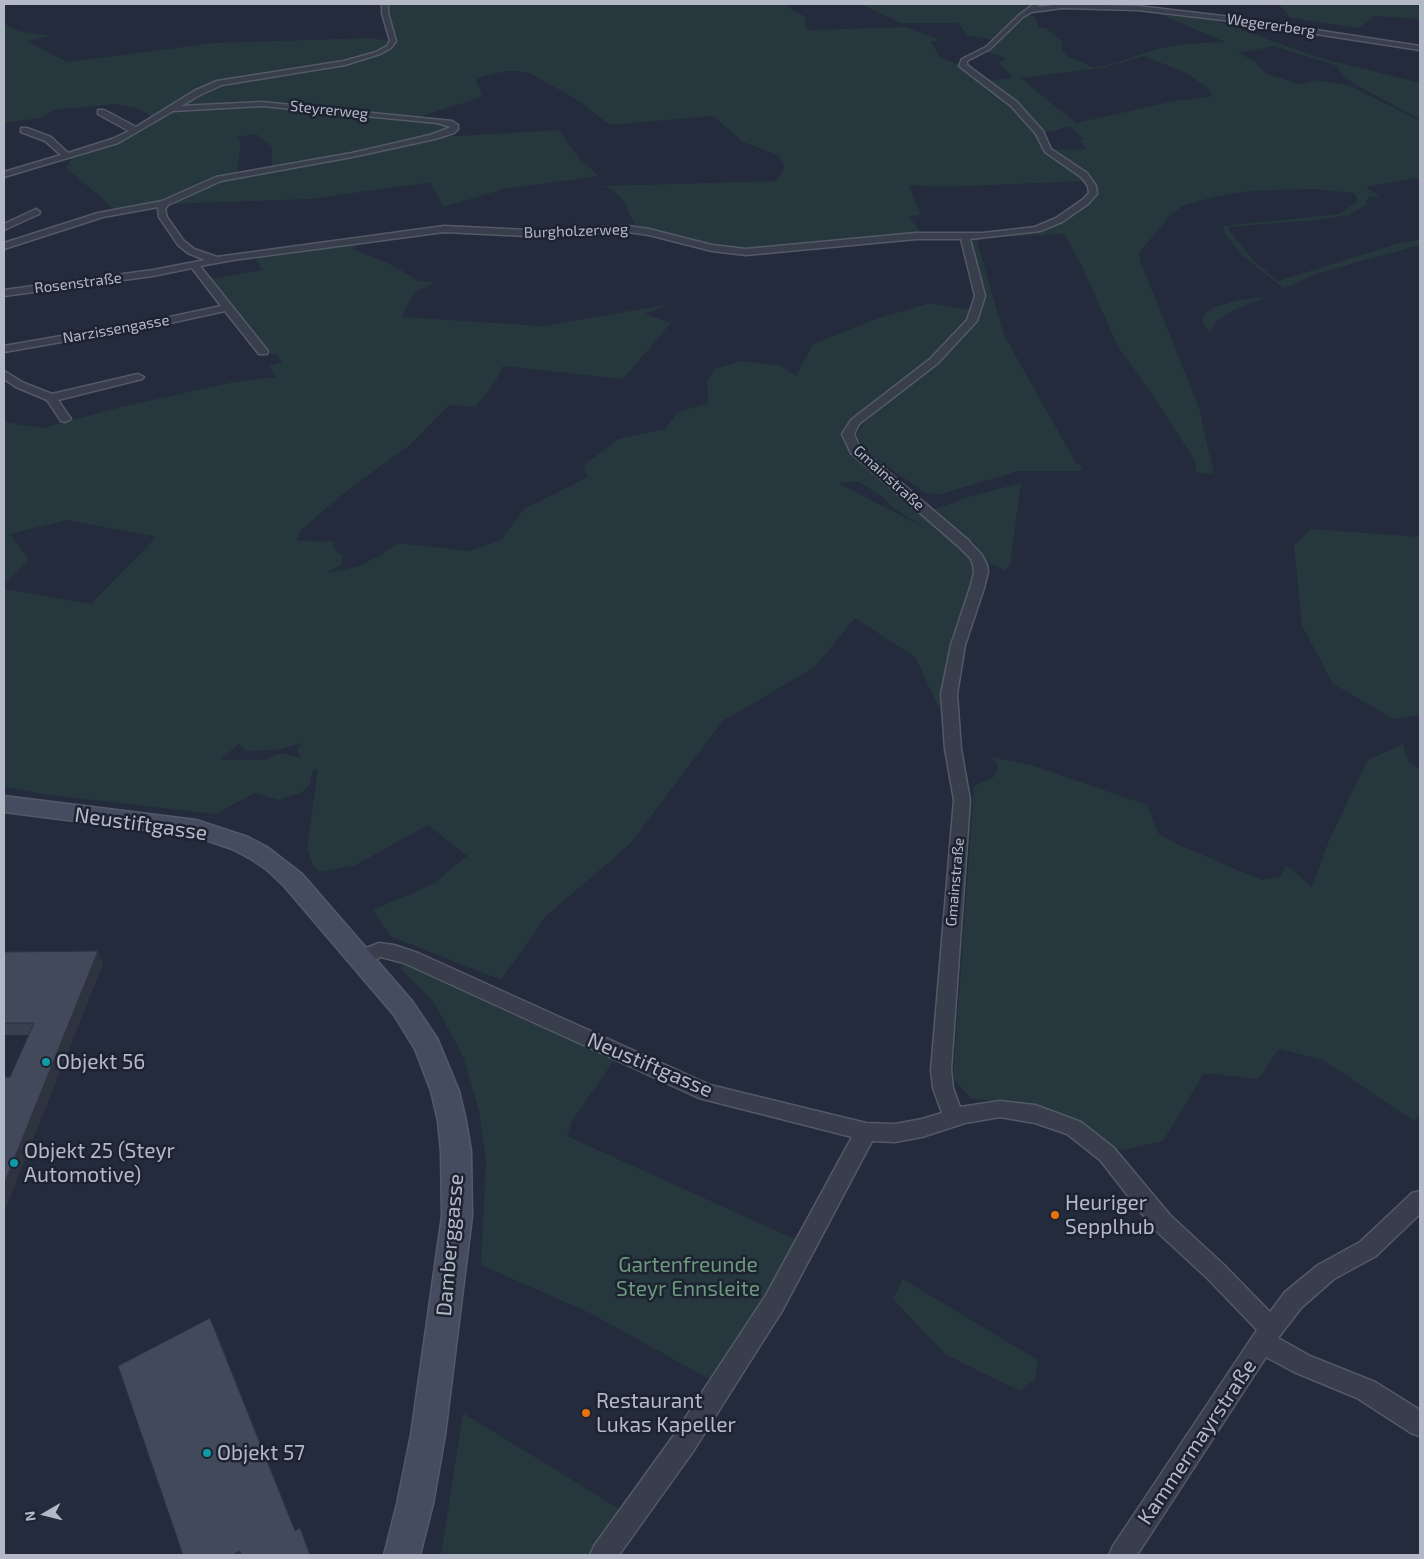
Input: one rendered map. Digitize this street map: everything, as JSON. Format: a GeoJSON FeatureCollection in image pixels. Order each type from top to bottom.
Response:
{"type":"FeatureCollection","features":[{"type":"Feature","properties":{"kind":"street","name":"Steyrerweg"},"geometry":{"type":"LineString","coordinates":[[172,109],[197,92],[220,82],[345,63],[378,53],[389,47],[393,41],[384,13],[385,4]]}},
{"type":"Feature","properties":{"kind":"street"},"geometry":{"type":"LineString","coordinates":[[965,236],[1022,232],[1043,228],[1078,207],[1093,194],[1089,181],[1079,171],[1048,150],[1040,133],[1014,104],[962,66],[964,60],[988,48],[1021,16],[1038,4]]}},
{"type":"Feature","properties":{"kind":"street"},"geometry":{"type":"LineString","coordinates":[[1049,4],[1062,6]]}},
{"type":"Feature","properties":{"kind":"street","name":"Wegererberg"},"geometry":{"type":"LineString","coordinates":[[1031,10],[1062,6],[1157,10],[1248,21],[1420,48]]}},
{"type":"Feature","properties":{"kind":"street","name":"Steyrerweg"},"geometry":{"type":"LineString","coordinates":[[164,203],[219,179],[432,137],[451,131],[455,127],[452,123],[437,121],[262,104],[172,109]]}},
{"type":"Feature","properties":{"kind":"street"},"geometry":{"type":"LineString","coordinates":[[4,175],[106,144],[137,130],[172,109]]}},
{"type":"Feature","properties":{"kind":"street"},"geometry":{"type":"LineString","coordinates":[[101,112],[131,129],[137,130]]}},
{"type":"Feature","properties":{"kind":"street"},"geometry":{"type":"LineString","coordinates":[[24,130],[48,139],[67,156]]}},
{"type":"Feature","properties":{"kind":"street"},"geometry":{"type":"LineString","coordinates":[[4,246],[95,217],[164,203]]}},
{"type":"Feature","properties":{"kind":"street","name":"Burgholzerweg"},"geometry":{"type":"LineString","coordinates":[[164,203],[162,209],[163,217],[180,243],[190,250],[216,260]]}},
{"type":"Feature","properties":{"kind":"street"},"geometry":{"type":"LineString","coordinates":[[4,227],[36,212]]}},
{"type":"Feature","properties":{"kind":"street","name":"Burgholzerweg"},"geometry":{"type":"LineString","coordinates":[[153,273],[216,260],[444,230],[527,233],[628,229],[649,232],[712,248],[746,252],[916,236],[965,236]]}},
{"type":"Feature","properties":{"kind":"street","name":"Gmainstraße"},"geometry":{"type":"LineString","coordinates":[[954,1118],[943,1088],[941,1070],[962,800],[952,749],[949,694],[958,645],[977,588],[981,572],[980,565],[977,558],[964,543],[855,450],[848,434],[855,422],[934,361],[972,321],[980,296],[976,274],[966,250],[965,236]]}},
{"type":"Feature","properties":{"kind":"street"},"geometry":{"type":"LineString","coordinates":[[194,265],[263,352]]}},
{"type":"Feature","properties":{"kind":"street","name":"Rosenstraße"},"geometry":{"type":"LineString","coordinates":[[4,292],[153,273]]}},
{"type":"Feature","properties":{"kind":"street","name":"Narzissengasse"},"geometry":{"type":"LineString","coordinates":[[4,349],[170,320],[228,307]]}},
{"type":"Feature","properties":{"kind":"street"},"geometry":{"type":"LineString","coordinates":[[4,374],[20,385],[51,398],[65,420]]}},
{"type":"Feature","properties":{"kind":"street"},"geometry":{"type":"LineString","coordinates":[[51,398],[138,377]]}},
{"type":"Feature","properties":{"kind":"street","name":"Neustiftgasse"},"geometry":{"type":"LineString","coordinates":[[4,804],[48,811],[172,824],[212,832],[240,843],[274,863],[292,880],[361,958],[381,950],[402,955],[706,1092],[866,1132],[895,1133],[922,1128],[982,1110],[1000,1109],[1035,1114],[1074,1128],[1108,1154],[1162,1222],[1216,1272],[1267,1335],[1302,1364],[1374,1395],[1420,1424]]}},
{"type":"Feature","properties":{"kind":"street","name":"Damberggasse"},"geometry":{"type":"LineString","coordinates":[[361,958],[403,1008],[427,1046],[444,1092],[452,1121],[456,1151],[456,1216],[442,1335],[426,1444],[415,1504],[402,1555]]}},
{"type":"Feature","properties":{"kind":"street"},"geometry":{"type":"LineString","coordinates":[[603,1555],[683,1444],[774,1303],[866,1132]]}},
{"type":"Feature","properties":{"kind":"street","name":"Kammermayrstraße"},"geometry":{"type":"LineString","coordinates":[[1122,1555],[1267,1335],[1293,1300],[1326,1272],[1368,1249],[1420,1200]]}},
{"type":"Feature","properties":{"kind":"green space"},"geometry":{"type":"Polygon","coordinates":[[[381,4],[797,4],[786,6],[804,16],[807,30],[907,27],[940,40],[931,42],[940,58],[960,65],[966,72],[1000,94],[1038,134],[1046,153],[1088,181],[944,187],[909,185],[921,215],[908,216],[923,234],[732,250],[636,228],[624,201],[612,189],[602,186],[776,181],[785,168],[778,155],[743,142],[713,116],[610,125],[574,98],[529,73],[518,71],[506,71],[478,78],[476,81],[482,94],[479,98],[416,118],[454,123],[460,127],[456,132],[440,137],[560,130],[581,160],[599,176],[504,189],[444,207],[430,183],[425,183],[310,199],[169,204],[118,212],[66,168],[75,152],[103,144],[153,118],[140,109],[116,104],[54,110],[40,118],[4,123],[4,21],[6,25],[18,31],[52,36],[26,41],[67,62],[214,43],[370,38],[392,41],[381,4]],[[256,134],[237,137],[241,141],[237,173],[272,168],[272,147],[256,134]]]}},
{"type":"Feature","properties":{"kind":"green space"},"geometry":{"type":"Polygon","coordinates":[[[861,4],[1035,4],[1017,17],[993,40],[968,36],[958,23],[900,23],[861,4]]]}},
{"type":"Feature","properties":{"kind":"green space"},"geometry":{"type":"Polygon","coordinates":[[[1279,4],[1420,4],[1420,19],[1374,16],[1359,28],[1289,17],[1279,4]]]}},
{"type":"Feature","properties":{"kind":"green space"},"geometry":{"type":"Polygon","coordinates":[[[1082,7],[1126,8],[1209,18],[1317,57],[1420,83],[1420,119],[1354,84],[1342,74],[1337,66],[1274,46],[1238,53],[1255,61],[1266,74],[1300,84],[1316,80],[1350,86],[1420,121],[1420,177],[1366,187],[1380,196],[1368,197],[1366,205],[1349,215],[1317,220],[1228,227],[1253,260],[1278,281],[1393,245],[1420,239],[1420,245],[1316,274],[1284,289],[1243,256],[1225,234],[1223,226],[1339,214],[1357,202],[1356,195],[1353,193],[1314,189],[1249,191],[1214,197],[1182,206],[1168,218],[1139,253],[1141,263],[1199,408],[1214,474],[1197,473],[1195,461],[1151,392],[1118,347],[1082,266],[1064,234],[985,238],[977,241],[1004,335],[1076,463],[1081,466],[1083,471],[1018,471],[938,495],[924,492],[867,452],[857,435],[861,426],[958,343],[979,316],[983,304],[981,283],[969,244],[978,238],[1034,231],[1080,208],[1095,185],[1050,150],[1086,149],[1080,141],[1083,139],[1070,126],[1050,132],[1039,130],[984,81],[1013,78],[999,63],[1006,58],[986,52],[1024,16],[1034,16],[1039,28],[1045,28],[1058,38],[1062,42],[1062,50],[1067,56],[1095,68],[1157,49],[1184,44],[1225,42],[1155,12],[1082,7]],[[1144,56],[1103,68],[1020,78],[1076,123],[1174,101],[1210,97],[1209,89],[1186,73],[1144,56]]]}},
{"type":"Feature","properties":{"kind":"green space"},"geometry":{"type":"Polygon","coordinates":[[[424,234],[354,246],[355,250],[392,265],[419,281],[436,282],[419,290],[410,299],[402,317],[543,326],[670,304],[645,314],[671,323],[623,379],[503,366],[495,382],[475,407],[449,405],[411,444],[348,490],[301,530],[296,540],[334,542],[334,549],[343,556],[341,565],[327,573],[359,566],[381,555],[398,543],[469,551],[501,540],[524,509],[588,477],[583,466],[618,439],[665,429],[678,412],[708,403],[707,381],[715,369],[741,361],[781,366],[796,376],[813,344],[870,321],[930,303],[971,310],[972,315],[954,337],[921,367],[843,429],[843,440],[853,454],[969,557],[974,568],[974,579],[952,635],[939,709],[916,658],[855,618],[815,667],[723,721],[629,845],[547,915],[501,980],[390,936],[373,910],[433,884],[467,856],[428,825],[356,865],[322,872],[313,866],[307,848],[318,769],[313,770],[310,784],[302,792],[279,800],[255,793],[215,814],[49,795],[4,787],[4,589],[91,604],[156,537],[67,520],[10,534],[29,560],[4,585],[4,422],[43,428],[121,407],[234,382],[276,377],[269,366],[282,362],[277,355],[271,354],[211,279],[262,270],[254,256],[424,234]],[[859,482],[838,483],[923,527],[895,509],[884,498],[859,482]],[[302,743],[276,750],[246,751],[239,744],[220,760],[264,760],[281,753],[301,758],[297,750],[302,743]]]}},
{"type":"Feature","properties":{"kind":"green space"},"geometry":{"type":"Polygon","coordinates":[[[1269,296],[1236,309],[1224,316],[1216,322],[1210,333],[1204,325],[1202,319],[1205,313],[1215,307],[1239,300],[1269,296]]]}},
{"type":"Feature","properties":{"kind":"green space"},"geometry":{"type":"Polygon","coordinates":[[[1021,483],[1010,564],[1006,571],[986,561],[974,542],[960,535],[935,509],[971,496],[1021,483]]]}},
{"type":"Feature","properties":{"kind":"green space"},"geometry":{"type":"Polygon","coordinates":[[[1311,529],[1420,537],[1420,715],[1394,719],[1333,684],[1302,626],[1294,545],[1311,529]]]}},
{"type":"Feature","properties":{"kind":"green space"},"geometry":{"type":"Polygon","coordinates":[[[1403,744],[1408,761],[1420,769],[1420,1112],[1414,1121],[1323,1060],[1279,1049],[1258,1079],[1204,1073],[1163,1141],[1123,1150],[1108,1146],[1044,1108],[1012,1102],[971,1099],[953,1078],[974,786],[994,777],[998,765],[991,757],[1031,765],[1147,805],[1159,834],[1175,843],[1261,880],[1280,877],[1286,865],[1312,887],[1330,838],[1368,760],[1403,744]]]}},
{"type":"Feature","properties":{"kind":"green space","name":"Gartenfreunde Steyr Ennsleite"},"geometry":{"type":"Polygon","coordinates":[[[408,961],[615,1059],[572,1121],[567,1136],[799,1241],[718,1384],[592,1314],[481,1265],[486,1159],[479,1111],[463,1056],[433,1001],[400,968],[408,961]]]}},
{"type":"Feature","properties":{"kind":"green space"},"geometry":{"type":"Polygon","coordinates":[[[903,1279],[1038,1360],[1035,1379],[1020,1391],[946,1355],[893,1299],[903,1279]]]}},
{"type":"Feature","properties":{"kind":"green space"},"geometry":{"type":"Polygon","coordinates":[[[463,1413],[626,1513],[595,1555],[441,1555],[463,1413]]]}},
{"type":"Feature","properties":{"kind":"building","name":"Objekt 56"},"geometry":{"type":"Polygon","coordinates":[[[98,951],[4,1184],[4,1077],[10,1077],[34,1023],[4,1023],[4,952],[98,951]]]}},
{"type":"Feature","properties":{"kind":"building","name":"Objekt 57"},"geometry":{"type":"Polygon","coordinates":[[[210,1318],[295,1531],[300,1528],[310,1555],[241,1555],[240,1551],[232,1555],[183,1555],[118,1366],[210,1318]]]}},
{"type":"Feature","properties":{"kind":"place","name":"Objekt 56"},"geometry":{"type":"Point","coordinates":[46,1062]}},
{"type":"Feature","properties":{"kind":"place","name":"Objekt 25 (Steyr Automotive)"},"geometry":{"type":"Point","coordinates":[14,1163]}},
{"type":"Feature","properties":{"kind":"place","name":"Heuriger Sepplhub"},"geometry":{"type":"Point","coordinates":[1055,1215]}},
{"type":"Feature","properties":{"kind":"place","name":"Restaurant Lukas Kapeller"},"geometry":{"type":"Point","coordinates":[586,1413]}},
{"type":"Feature","properties":{"kind":"place","name":"Objekt 57"},"geometry":{"type":"Point","coordinates":[207,1453]}}]}
